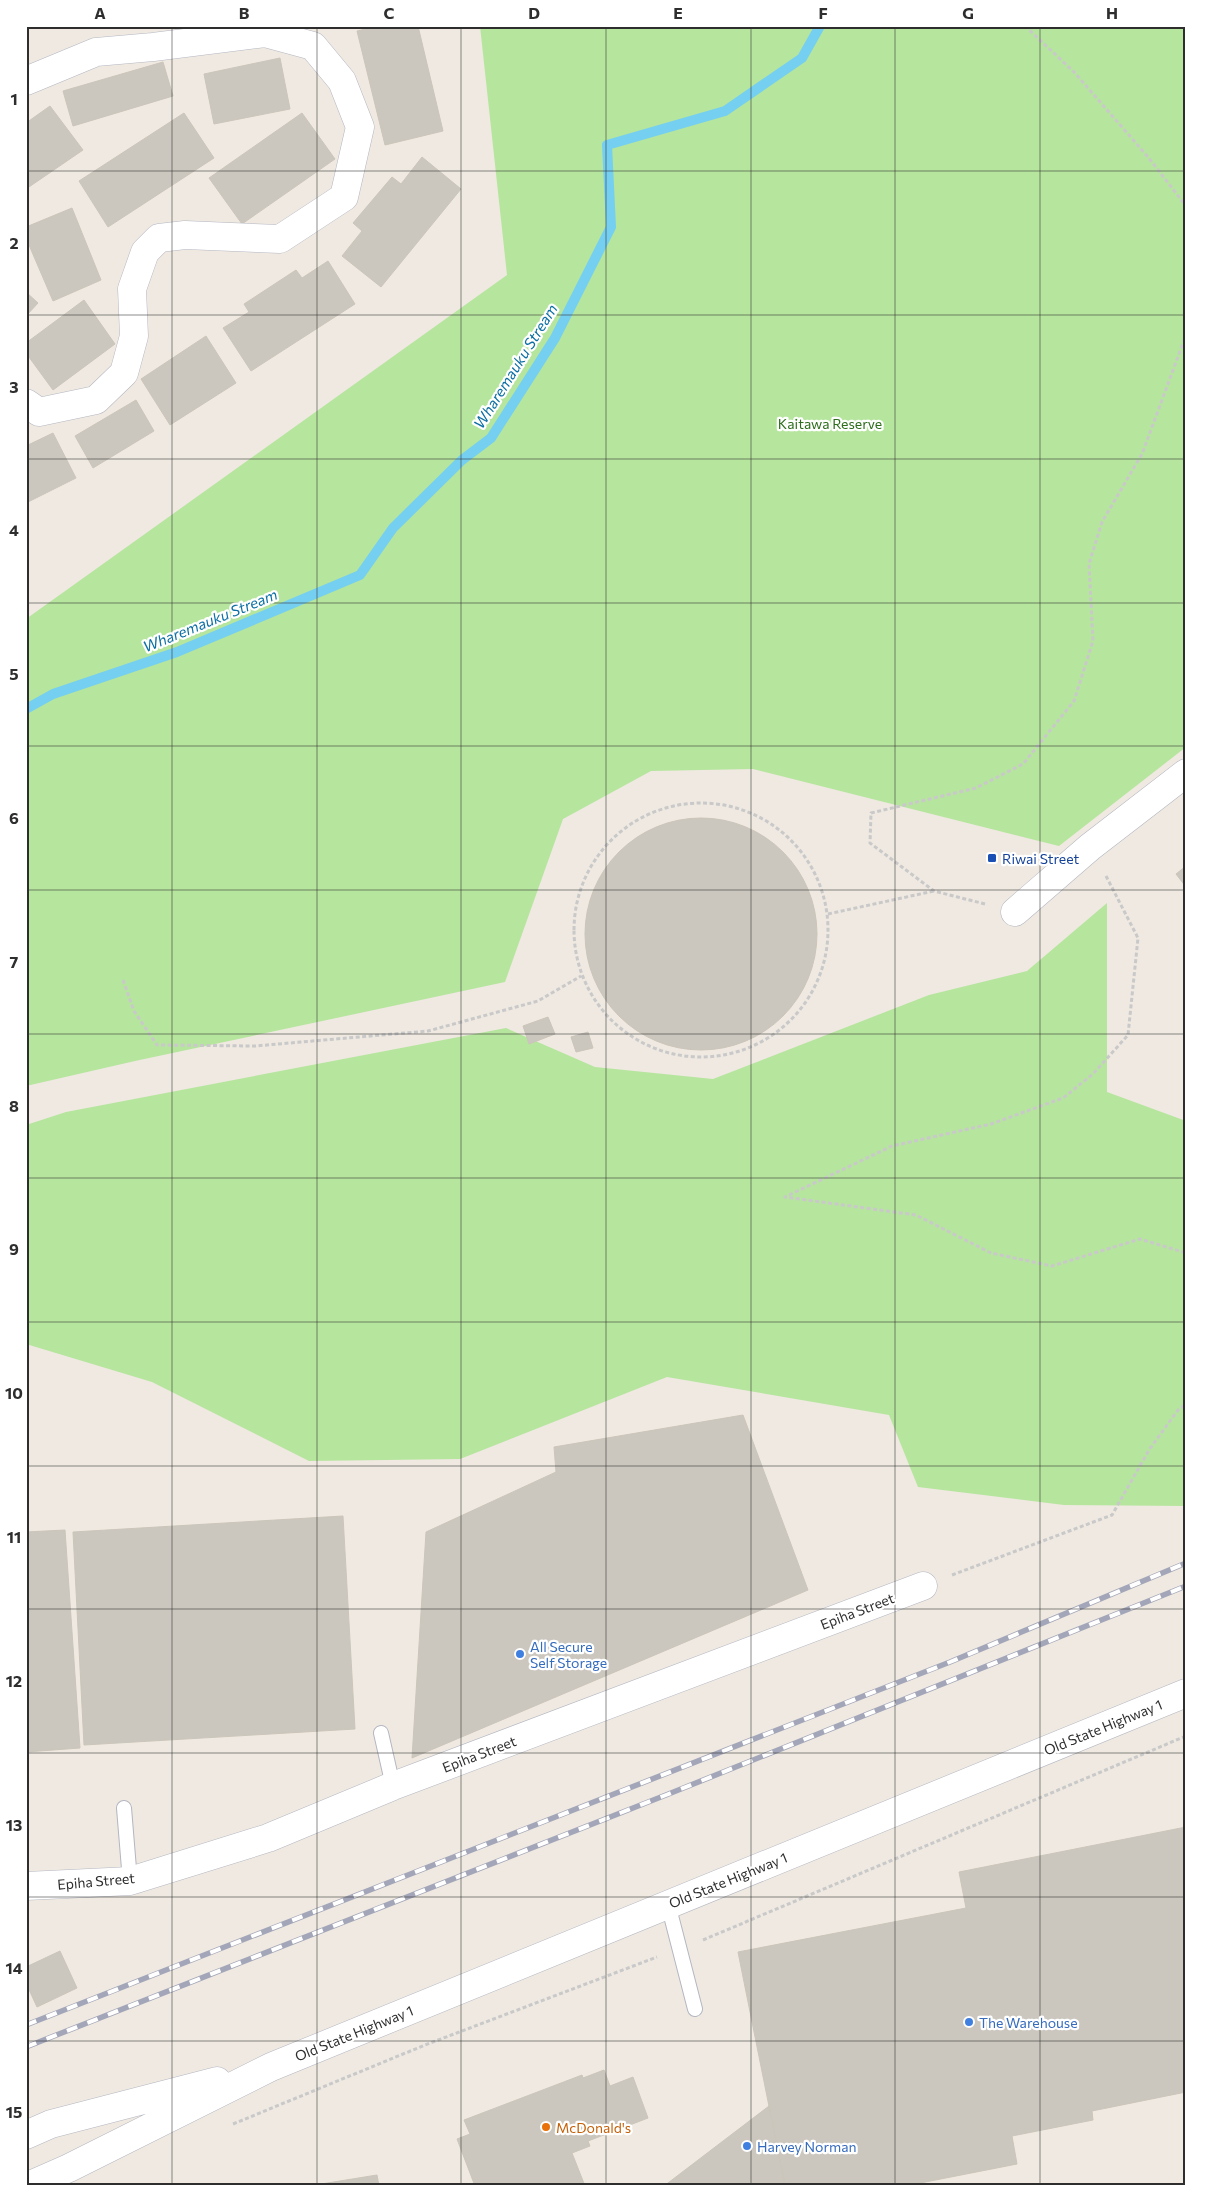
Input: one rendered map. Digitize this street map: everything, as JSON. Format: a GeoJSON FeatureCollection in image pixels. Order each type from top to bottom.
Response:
{"type":"FeatureCollection","features":[{"type":"Feature","properties":{"kind":"street"},"geometry":{"type":"LineString","coordinates":[[26,81],[96,52],[154,47],[265,33],[313,46],[342,81],[360,127],[344,197],[280,239],[185,235],[159,238],[145,252],[132,289],[134,336],[124,373],[96,400],[39,412],[26,403]]}},
{"type":"Feature","properties":{"kind":"street"},"geometry":{"type":"LineString","coordinates":[[1015,912],[1090,847],[1186,773]]}},
{"type":"Feature","properties":{"kind":"street","name":"Epiha Street"},"geometry":{"type":"LineString","coordinates":[[26,1886],[130,1881],[268,1838],[393,1786],[923,1586]]}},
{"type":"Feature","properties":{"kind":"street","name":"Old State Highway 1"},"geometry":{"type":"LineString","coordinates":[[32,2184],[69,2168],[271,2067],[1186,1693]]}},
{"type":"Feature","properties":{"kind":"street","name":"Old State Highway 1"},"geometry":{"type":"LineString","coordinates":[[26,2136],[51,2124],[271,2067]]}},
{"type":"Feature","properties":{"kind":"lane"},"geometry":{"type":"LineString","coordinates":[[381,1733],[393,1786]]}},
{"type":"Feature","properties":{"kind":"lane"},"geometry":{"type":"LineString","coordinates":[[124,1808],[130,1881]]}},
{"type":"Feature","properties":{"kind":"lane"},"geometry":{"type":"LineString","coordinates":[[668,1904],[695,2008]]}},
{"type":"Feature","properties":{"kind":"path"},"geometry":{"type":"LineString","coordinates":[[1025,26],[1074,72],[1148,157],[1186,206]]}},
{"type":"Feature","properties":{"kind":"path"},"geometry":{"type":"LineString","coordinates":[[1015,912],[934,891],[870,843],[871,813],[976,788],[1023,764],[1074,701],[1093,641],[1089,564],[1102,522],[1142,454],[1186,335]]}},
{"type":"Feature","properties":{"kind":"path"},"geometry":{"type":"LineString","coordinates":[[712,803],[754,814],[776,828],[790,838],[816,873],[828,914],[827,955],[813,994],[788,1026],[753,1048],[713,1058],[672,1055],[633,1039],[602,1012],[581,976],[573,934],[579,891],[599,853],[630,823],[669,806],[712,803]]}},
{"type":"Feature","properties":{"kind":"path"},"geometry":{"type":"LineString","coordinates":[[1090,847],[1138,938],[1128,1035],[1093,1074],[1063,1098],[991,1124],[892,1146],[785,1197],[916,1214],[991,1253],[1052,1266],[1140,1239],[1186,1253]]}},
{"type":"Feature","properties":{"kind":"path"},"geometry":{"type":"LineString","coordinates":[[828,914],[934,891]]}},
{"type":"Feature","properties":{"kind":"path"},"geometry":{"type":"LineString","coordinates":[[123,980],[134,1011],[157,1045],[255,1046],[428,1031],[538,1001],[581,976]]}},
{"type":"Feature","properties":{"kind":"path"},"geometry":{"type":"LineString","coordinates":[[923,1586],[1112,1515],[1149,1450],[1178,1410],[1186,1404]]}},
{"type":"Feature","properties":{"kind":"path"},"geometry":{"type":"LineString","coordinates":[[232,2125],[425,2045],[680,1949],[1186,1736]]}},
{"type":"Feature","properties":{"kind":"green space","name":"Kaitawa Reserve"},"geometry":{"type":"Polygon","coordinates":[[[480,26],[1186,26],[1186,747],[1059,846],[753,769],[651,771],[563,819],[505,982],[26,1086],[26,619],[507,275],[480,26]]]}},
{"type":"Feature","properties":{"kind":"green space"},"geometry":{"type":"Polygon","coordinates":[[[1107,903],[1107,1092],[1186,1121],[1186,1506],[1064,1505],[918,1487],[889,1415],[667,1377],[460,1459],[309,1461],[152,1382],[26,1344],[26,1125],[66,1112],[506,1028],[595,1067],[713,1079],[929,995],[1027,971],[1107,903]]]}},
{"type":"Feature","properties":{"kind":"building"},"geometry":{"type":"Polygon","coordinates":[[[378,26],[418,26],[443,131],[385,145],[357,31],[378,26]]]}},
{"type":"Feature","properties":{"kind":"building"},"geometry":{"type":"Polygon","coordinates":[[[280,58],[290,109],[214,124],[204,74],[280,58]]]}},
{"type":"Feature","properties":{"kind":"building"},"geometry":{"type":"Polygon","coordinates":[[[163,62],[173,96],[73,126],[63,91],[163,62]]]}},
{"type":"Feature","properties":{"kind":"building"},"geometry":{"type":"Polygon","coordinates":[[[50,106],[83,150],[26,189],[26,123],[50,106]]]}},
{"type":"Feature","properties":{"kind":"building"},"geometry":{"type":"Polygon","coordinates":[[[184,113],[214,158],[108,227],[79,181],[184,113]]]}},
{"type":"Feature","properties":{"kind":"building"},"geometry":{"type":"Polygon","coordinates":[[[302,113],[335,159],[242,224],[209,178],[302,113]]]}},
{"type":"Feature","properties":{"kind":"building"},"geometry":{"type":"Polygon","coordinates":[[[422,157],[461,189],[381,287],[342,256],[362,231],[353,223],[392,177],[401,184],[422,157]]]}},
{"type":"Feature","properties":{"kind":"building"},"geometry":{"type":"Polygon","coordinates":[[[72,208],[101,280],[53,301],[26,238],[26,227],[72,208]]]}},
{"type":"Feature","properties":{"kind":"building"},"geometry":{"type":"Polygon","coordinates":[[[328,261],[355,304],[251,371],[223,328],[249,312],[244,304],[296,270],[302,278],[328,261]]]}},
{"type":"Feature","properties":{"kind":"building"},"geometry":{"type":"Polygon","coordinates":[[[26,292],[38,303],[26,316],[26,292]]]}},
{"type":"Feature","properties":{"kind":"building"},"geometry":{"type":"Polygon","coordinates":[[[84,300],[115,344],[53,390],[26,353],[26,343],[84,300]]]}},
{"type":"Feature","properties":{"kind":"building"},"geometry":{"type":"Polygon","coordinates":[[[206,336],[236,383],[170,425],[141,379],[206,336]]]}},
{"type":"Feature","properties":{"kind":"building"},"geometry":{"type":"Polygon","coordinates":[[[136,400],[154,431],[93,468],[75,436],[136,400]]]}},
{"type":"Feature","properties":{"kind":"building"},"geometry":{"type":"Polygon","coordinates":[[[53,433],[76,478],[26,503],[26,446],[53,433]]]}},
{"type":"Feature","properties":{"kind":"building"},"geometry":{"type":"Polygon","coordinates":[[[701,818],[735,823],[745,827],[765,838],[783,852],[797,870],[808,890],[812,900],[817,934],[812,968],[808,978],[797,998],[783,1016],[765,1030],[745,1041],[735,1045],[701,1050],[667,1045],[657,1041],[637,1030],[619,1016],[605,998],[594,978],[590,968],[585,934],[590,900],[594,890],[605,870],[619,852],[637,838],[657,827],[667,823],[701,818]]]}},
{"type":"Feature","properties":{"kind":"building"},"geometry":{"type":"Polygon","coordinates":[[[1186,866],[1186,887],[1176,874],[1186,866]]]}},
{"type":"Feature","properties":{"kind":"building"},"geometry":{"type":"Polygon","coordinates":[[[548,1017],[555,1034],[529,1044],[523,1026],[548,1017]]]}},
{"type":"Feature","properties":{"kind":"building"},"geometry":{"type":"Polygon","coordinates":[[[588,1032],[593,1048],[576,1052],[571,1037],[588,1032]]]}},
{"type":"Feature","properties":{"kind":"building"},"geometry":{"type":"Polygon","coordinates":[[[743,1415],[808,1590],[412,1758],[426,1532],[556,1472],[554,1447],[743,1415]]]}},
{"type":"Feature","properties":{"kind":"building"},"geometry":{"type":"Polygon","coordinates":[[[343,1516],[355,1729],[84,1745],[73,1532],[343,1516]]]}},
{"type":"Feature","properties":{"kind":"building"},"geometry":{"type":"Polygon","coordinates":[[[65,1530],[80,1748],[26,1752],[26,1532],[65,1530]]]}},
{"type":"Feature","properties":{"kind":"building","name":"The Warehouse"},"geometry":{"type":"Polygon","coordinates":[[[1186,1827],[1186,2092],[1092,2111],[1093,2120],[1012,2136],[1017,2164],[905,2186],[785,2186],[738,1952],[966,1908],[959,1872],[1186,1827]]]}},
{"type":"Feature","properties":{"kind":"building"},"geometry":{"type":"Polygon","coordinates":[[[60,1951],[77,1988],[37,2007],[26,1983],[26,1967],[60,1951]]]}},
{"type":"Feature","properties":{"kind":"building","name":"McDonald's"},"geometry":{"type":"Polygon","coordinates":[[[604,2070],[610,2086],[633,2077],[648,2118],[588,2141],[590,2146],[572,2153],[585,2186],[475,2186],[457,2139],[470,2134],[464,2120],[582,2075],[583,2078],[604,2070]]]}},
{"type":"Feature","properties":{"kind":"building","name":"Harvey Norman"},"geometry":{"type":"Polygon","coordinates":[[[769,2106],[785,2186],[664,2186],[769,2106]]]}},
{"type":"Feature","properties":{"kind":"building"},"geometry":{"type":"Polygon","coordinates":[[[377,2175],[379,2186],[309,2186],[377,2175]]]}},
{"type":"Feature","properties":{"kind":"waterway","name":"Wharemauku Stream"},"geometry":{"type":"LineString","coordinates":[[26,709],[53,694],[177,652],[360,575],[393,528],[462,460],[491,438],[555,338],[611,227],[607,145],[725,111],[802,58],[820,26]]}},
{"type":"Feature","properties":{"kind":"railway"},"geometry":{"type":"LineString","coordinates":[[26,2025],[950,1662],[1186,1563]]}},
{"type":"Feature","properties":{"kind":"railway"},"geometry":{"type":"LineString","coordinates":[[26,2047],[666,1795],[1186,1586]]}},
{"type":"Feature","properties":{"kind":"place","name":"Riwai Street"},"geometry":{"type":"Point","coordinates":[992,858]}},
{"type":"Feature","properties":{"kind":"place","name":"All Secure Self Storage"},"geometry":{"type":"Point","coordinates":[520,1654]}},
{"type":"Feature","properties":{"kind":"place","name":"The Warehouse"},"geometry":{"type":"Point","coordinates":[969,2022]}},
{"type":"Feature","properties":{"kind":"place","name":"McDonald's"},"geometry":{"type":"Point","coordinates":[546,2127]}},
{"type":"Feature","properties":{"kind":"place","name":"Harvey Norman"},"geometry":{"type":"Point","coordinates":[747,2146]}}]}
